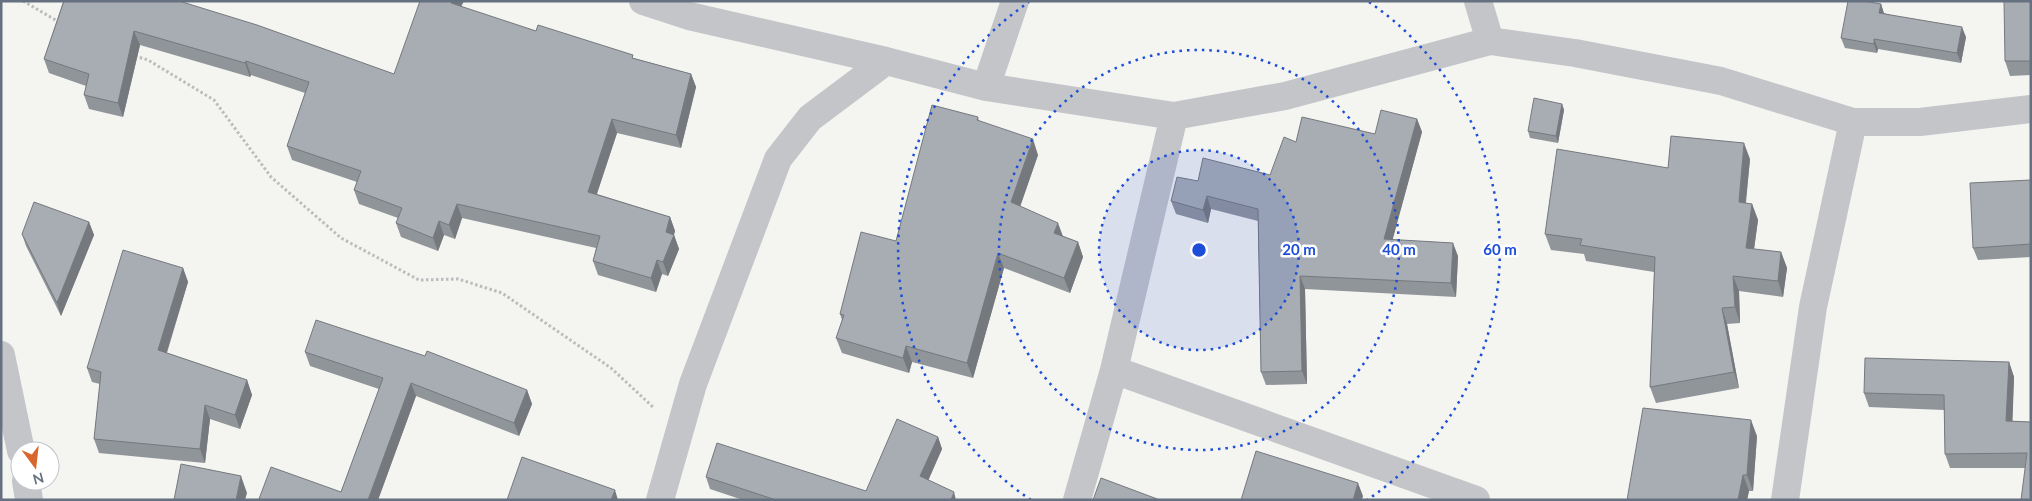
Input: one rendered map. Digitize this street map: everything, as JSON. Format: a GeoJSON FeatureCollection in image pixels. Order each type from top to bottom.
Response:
{"type":"FeatureCollection","features":[{"type":"Feature","properties":{"kind":"street"},"geometry":{"type":"LineString","coordinates":[[643,1],[690,9],[986,87],[1174,116],[1285,96],[1490,41],[1575,53],[1721,81],[1853,122],[1920,122],[2031,110]]}},
{"type":"Feature","properties":{"kind":"street"},"geometry":{"type":"LineString","coordinates":[[986,87],[1016,1]]}},
{"type":"Feature","properties":{"kind":"street"},"geometry":{"type":"LineString","coordinates":[[1478,1],[1490,41]]}},
{"type":"Feature","properties":{"kind":"street"},"geometry":{"type":"LineString","coordinates":[[660,500],[693,384],[778,159],[810,118],[886,61]]}},
{"type":"Feature","properties":{"kind":"street"},"geometry":{"type":"LineString","coordinates":[[1077,500],[1114,370],[1174,116]]}},
{"type":"Feature","properties":{"kind":"street"},"geometry":{"type":"LineString","coordinates":[[1785,500],[1813,307],[1853,122]]}},
{"type":"Feature","properties":{"kind":"street"},"geometry":{"type":"LineString","coordinates":[[1,355],[19,441]]}},
{"type":"Feature","properties":{"kind":"street"},"geometry":{"type":"LineString","coordinates":[[1114,370],[1476,500]]}},
{"type":"Feature","properties":{"kind":"path"},"geometry":{"type":"LineString","coordinates":[[23,1],[64,25]]}},
{"type":"Feature","properties":{"kind":"path"},"geometry":{"type":"LineString","coordinates":[[131,54],[148,60],[214,100],[271,177],[341,238],[419,280],[458,279],[502,293],[611,368],[680,431]]}},
{"type":"Feature","properties":{"kind":"building"},"geometry":{"type":"Polygon","coordinates":[[[64,1],[179,1],[257,25],[394,74],[420,1],[452,1],[451,3],[536,31],[538,25],[633,55],[632,58],[691,74],[676,135],[612,119],[588,192],[670,217],[666,232],[674,235],[663,262],[657,260],[651,278],[593,261],[600,236],[457,204],[449,225],[439,221],[433,238],[396,223],[402,208],[354,190],[361,171],[287,146],[309,82],[246,61],[245,63],[134,31],[118,103],[84,95],[89,74],[44,59],[64,1]]]}},
{"type":"Feature","properties":{"kind":"building"},"geometry":{"type":"Polygon","coordinates":[[[1848,1],[1881,4],[1879,13],[1962,27],[1957,53],[1874,39],[1874,44],[1841,38],[1848,1]]]}},
{"type":"Feature","properties":{"kind":"building"},"geometry":{"type":"Polygon","coordinates":[[[2004,1],[2031,1],[2031,61],[2005,61],[2004,1]]]}},
{"type":"Feature","properties":{"kind":"building"},"geometry":{"type":"Polygon","coordinates":[[[1534,98],[1562,104],[1556,136],[1528,131],[1534,98]]]}},
{"type":"Feature","properties":{"kind":"building"},"geometry":{"type":"Polygon","coordinates":[[[932,105],[978,117],[977,120],[1033,139],[1011,202],[1058,223],[1054,233],[1078,242],[1064,278],[998,253],[967,363],[906,346],[903,358],[836,338],[844,315],[840,314],[861,232],[896,241],[932,105]]]}},
{"type":"Feature","properties":{"kind":"building"},"geometry":{"type":"Polygon","coordinates":[[[1381,110],[1417,119],[1384,239],[1453,243],[1451,283],[1300,276],[1302,371],[1261,372],[1258,209],[1207,196],[1203,210],[1171,201],[1177,177],[1198,181],[1203,158],[1270,175],[1284,137],[1296,142],[1302,117],[1375,134],[1381,110]]]}},
{"type":"Feature","properties":{"kind":"building"},"geometry":{"type":"Polygon","coordinates":[[[1671,136],[1744,143],[1739,202],[1752,204],[1746,248],[1781,252],[1778,281],[1733,276],[1735,307],[1722,308],[1734,372],[1650,387],[1655,257],[1580,245],[1582,239],[1545,234],[1557,149],[1668,168],[1671,136]]]}},
{"type":"Feature","properties":{"kind":"building"},"geometry":{"type":"Polygon","coordinates":[[[2031,180],[2031,244],[1973,248],[1970,183],[2031,180]]]}},
{"type":"Feature","properties":{"kind":"building"},"geometry":{"type":"Polygon","coordinates":[[[34,202],[89,222],[57,303],[22,234],[34,202]]]}},
{"type":"Feature","properties":{"kind":"building"},"geometry":{"type":"Polygon","coordinates":[[[123,250],[183,268],[158,350],[247,380],[235,415],[205,405],[200,449],[94,439],[101,372],[87,368],[123,250]]]}},
{"type":"Feature","properties":{"kind":"building"},"geometry":{"type":"Polygon","coordinates":[[[316,320],[425,356],[427,351],[527,390],[514,423],[411,383],[368,500],[259,499],[271,467],[341,492],[383,378],[305,352],[316,320]]]}},
{"type":"Feature","properties":{"kind":"building"},"geometry":{"type":"Polygon","coordinates":[[[1865,358],[2009,362],[2006,421],[2031,422],[2031,500],[2021,500],[2027,453],[1945,454],[1944,395],[1864,393],[1865,358]]]}},
{"type":"Feature","properties":{"kind":"building"},"geometry":{"type":"Polygon","coordinates":[[[1643,408],[1751,420],[1747,475],[1743,475],[1738,500],[1627,500],[1643,408]]]}},
{"type":"Feature","properties":{"kind":"building"},"geometry":{"type":"Polygon","coordinates":[[[897,419],[938,437],[920,476],[954,492],[951,500],[776,500],[706,477],[717,443],[866,491],[897,419]]]}},
{"type":"Feature","properties":{"kind":"building"},"geometry":{"type":"Polygon","coordinates":[[[1256,451],[1358,483],[1353,500],[1241,500],[1256,451]]]}},
{"type":"Feature","properties":{"kind":"building"},"geometry":{"type":"Polygon","coordinates":[[[522,457],[615,490],[611,500],[507,500],[522,457]]]}},
{"type":"Feature","properties":{"kind":"building"},"geometry":{"type":"Polygon","coordinates":[[[181,464],[241,476],[236,500],[174,500],[181,464]]]}},
{"type":"Feature","properties":{"kind":"building"},"geometry":{"type":"Polygon","coordinates":[[[1101,478],[1160,500],[1093,500],[1101,478]]]}}]}
